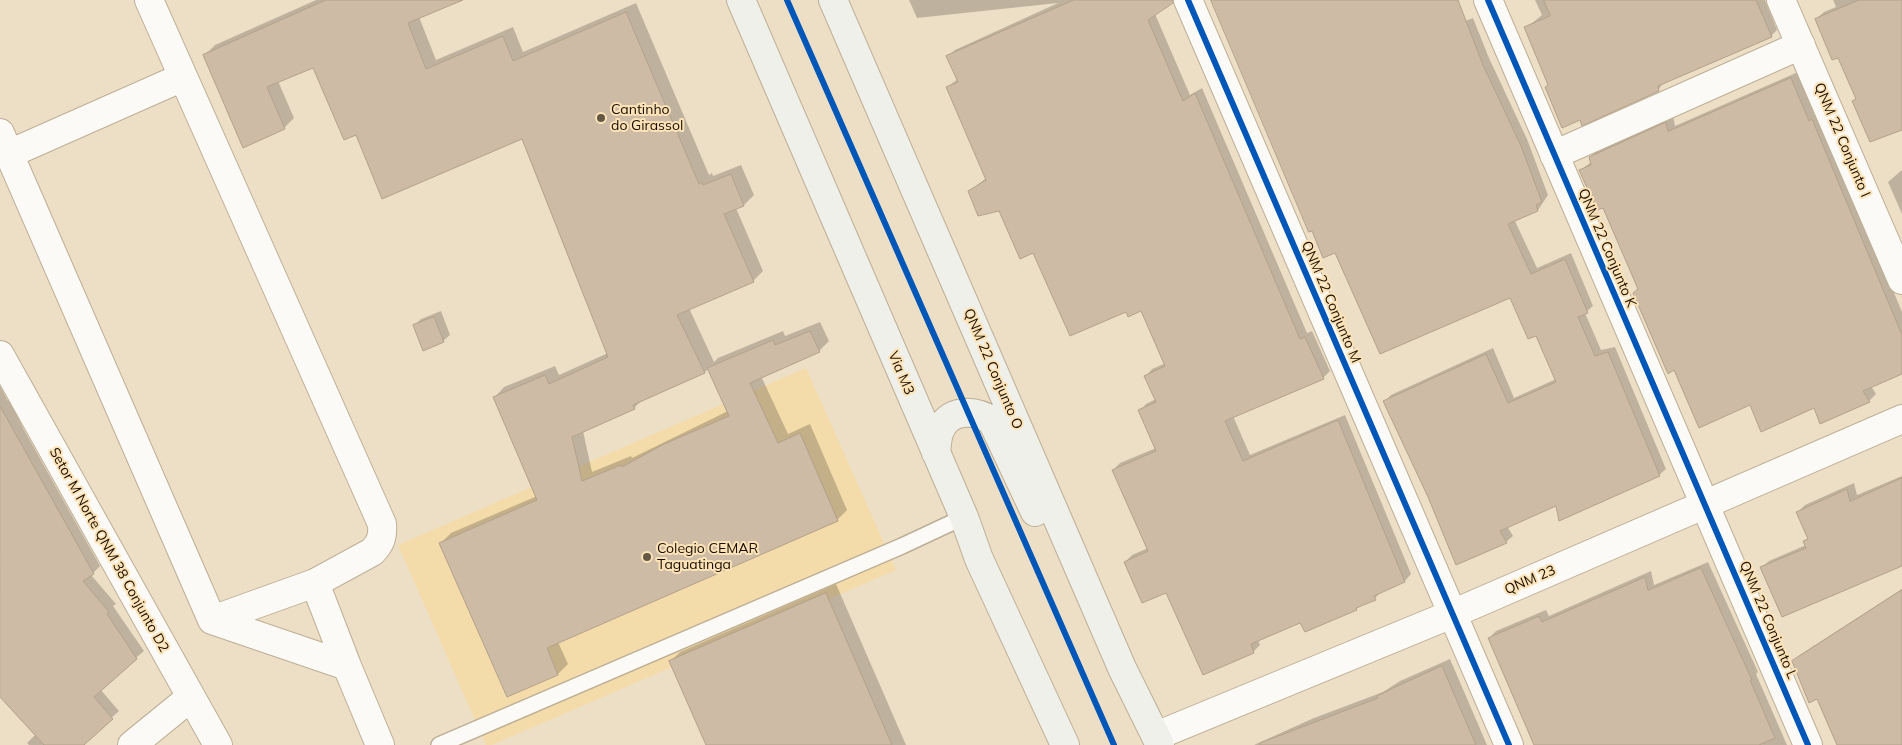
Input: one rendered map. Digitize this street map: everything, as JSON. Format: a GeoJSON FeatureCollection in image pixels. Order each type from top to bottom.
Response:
{"type":"FeatureCollection","features":[{"type":"Feature","properties":{"kind":"main road","name":"Via M3"},"geometry":{"type":"LineString","coordinates":[[740,0],[964,517],[980,559],[1066,745]]}},
{"type":"Feature","properties":{"kind":"main road","name":"QNM 22 Conjunto O"},"geometry":{"type":"LineString","coordinates":[[833,0],[1122,668],[1158,740]]}},
{"type":"Feature","properties":{"kind":"main road"},"geometry":{"type":"LineString","coordinates":[[936,453],[943,425],[956,414],[976,413],[992,421],[1060,566],[1122,668]]}},
{"type":"Feature","properties":{"kind":"street"},"geometry":{"type":"LineString","coordinates":[[149,0],[382,524],[382,535],[379,544],[372,552],[315,584],[212,620]]}},
{"type":"Feature","properties":{"kind":"street","name":"QNM 22 Conjunto M"},"geometry":{"type":"LineString","coordinates":[[1188,0],[1509,745]]}},
{"type":"Feature","properties":{"kind":"street","name":"QNM 22 Conjunto K"},"geometry":{"type":"LineString","coordinates":[[1488,0],[1704,505]]}},
{"type":"Feature","properties":{"kind":"street","name":"QNM 22 Conjunto I"},"geometry":{"type":"LineString","coordinates":[[1781,0],[1902,280]]}},
{"type":"Feature","properties":{"kind":"street"},"geometry":{"type":"LineString","coordinates":[[1554,155],[1801,45]]}},
{"type":"Feature","properties":{"kind":"street"},"geometry":{"type":"LineString","coordinates":[[183,77],[5,143],[212,620],[347,666]]}},
{"type":"Feature","properties":{"kind":"street","name":"Setor M Norte QNM 38 Conjunto D2"},"geometry":{"type":"LineString","coordinates":[[0,355],[218,745]]}},
{"type":"Feature","properties":{"kind":"street","name":"QNM 23"},"geometry":{"type":"LineString","coordinates":[[1158,740],[1902,420]]}},
{"type":"Feature","properties":{"kind":"street","name":"QNM 22 Conjunto L"},"geometry":{"type":"LineString","coordinates":[[1704,505],[1808,745]]}},
{"type":"Feature","properties":{"kind":"street"},"geometry":{"type":"LineString","coordinates":[[315,584],[380,745]]}},
{"type":"Feature","properties":{"kind":"street"},"geometry":{"type":"LineString","coordinates":[[132,745],[191,697]]}},
{"type":"Feature","properties":{"kind":"lane"},"geometry":{"type":"LineString","coordinates":[[439,745],[902,546],[964,517]]}},
{"type":"Feature","properties":{"kind":"shaded area","name":"Colegio CEMAR Taguatinga"},"geometry":{"type":"Polygon","coordinates":[[[806,368],[896,570],[492,745],[486,745],[398,545],[806,368]]]}},
{"type":"Feature","properties":{"kind":"building"},"geometry":{"type":"Polygon","coordinates":[[[326,0],[463,0],[408,23],[426,69],[503,36],[513,61],[626,12],[699,184],[702,182],[703,185],[731,174],[744,206],[724,214],[754,282],[677,315],[705,373],[633,405],[635,409],[572,437],[582,481],[621,465],[622,467],[664,444],[729,416],[707,368],[773,340],[775,345],[810,331],[820,352],[750,383],[778,443],[800,433],[838,521],[547,648],[558,675],[507,697],[439,543],[537,500],[493,397],[545,375],[549,384],[608,357],[522,139],[382,199],[356,135],[344,140],[313,68],[267,87],[285,129],[243,148],[203,55],[326,0]]]}},
{"type":"Feature","properties":{"kind":"building"},"geometry":{"type":"Polygon","coordinates":[[[1074,0],[1173,0],[1173,3],[1148,20],[1183,101],[1195,93],[1300,339],[1305,337],[1324,379],[1225,421],[1243,461],[1338,420],[1405,582],[1374,596],[1376,600],[1356,608],[1357,610],[1305,632],[1300,623],[1251,644],[1254,653],[1203,675],[1166,593],[1142,603],[1124,562],[1148,551],[1112,470],[1156,451],[1138,410],[1156,402],[1144,376],[1165,366],[1141,311],[1128,317],[1126,312],[1070,336],[1033,253],[1020,259],[999,211],[978,216],[968,191],[986,180],[946,87],[958,82],[946,56],[1074,0]]]}},
{"type":"Feature","properties":{"kind":"building"},"geometry":{"type":"Polygon","coordinates":[[[1211,0],[1458,0],[1483,65],[1521,146],[1542,202],[1536,205],[1538,211],[1508,224],[1531,274],[1565,259],[1588,313],[1578,317],[1595,356],[1608,352],[1660,476],[1559,521],[1556,506],[1500,531],[1507,543],[1456,565],[1428,497],[1383,401],[1486,354],[1508,403],[1556,382],[1536,336],[1528,339],[1510,298],[1380,354],[1335,253],[1323,258],[1312,231],[1309,232],[1211,0]]]}},
{"type":"Feature","properties":{"kind":"building"},"geometry":{"type":"Polygon","coordinates":[[[1544,0],[1756,0],[1772,37],[1658,86],[1659,91],[1582,126],[1580,120],[1562,128],[1545,87],[1548,85],[1524,27],[1550,16],[1544,0]]]}},
{"type":"Feature","properties":{"kind":"building"},"geometry":{"type":"Polygon","coordinates":[[[1859,0],[1902,0],[1902,130],[1870,142],[1852,101],[1856,99],[1838,58],[1832,60],[1815,19],[1859,0]]]}},
{"type":"Feature","properties":{"kind":"building"},"geometry":{"type":"Polygon","coordinates":[[[1791,78],[1809,121],[1812,119],[1902,335],[1902,374],[1863,391],[1870,402],[1820,424],[1814,408],[1761,432],[1750,405],[1699,428],[1674,370],[1668,374],[1633,293],[1638,289],[1603,208],[1597,210],[1579,170],[1591,165],[1589,157],[1666,122],[1668,131],[1791,78]]]}},
{"type":"Feature","properties":{"kind":"building"},"geometry":{"type":"Polygon","coordinates":[[[434,317],[444,342],[423,351],[413,325],[434,317]]]}},
{"type":"Feature","properties":{"kind":"building"},"geometry":{"type":"Polygon","coordinates":[[[0,406],[94,574],[83,581],[109,612],[107,614],[137,659],[94,697],[113,719],[84,745],[44,745],[0,697],[0,406]]]}},
{"type":"Feature","properties":{"kind":"building"},"geometry":{"type":"Polygon","coordinates":[[[1902,478],[1902,566],[1782,617],[1760,567],[1806,548],[1803,541],[1808,539],[1796,512],[1847,489],[1850,501],[1902,478]]]}},
{"type":"Feature","properties":{"kind":"building"},"geometry":{"type":"Polygon","coordinates":[[[1701,568],[1752,680],[1750,680],[1775,738],[1759,745],[1534,745],[1488,638],[1539,616],[1542,622],[1645,577],[1648,590],[1701,568]]]}},
{"type":"Feature","properties":{"kind":"building"},"geometry":{"type":"Polygon","coordinates":[[[1902,590],[1902,745],[1837,745],[1817,699],[1809,703],[1792,661],[1902,590]]]}},
{"type":"Feature","properties":{"kind":"building"},"geometry":{"type":"Polygon","coordinates":[[[826,593],[892,745],[706,745],[669,661],[826,593]]]}},
{"type":"Feature","properties":{"kind":"building"},"geometry":{"type":"Polygon","coordinates":[[[1442,666],[1476,745],[1260,745],[1260,743],[1378,698],[1377,696],[1391,689],[1442,666]]]}},
{"type":"Feature","properties":{"kind":"cycle path"},"geometry":{"type":"LineString","coordinates":[[787,0],[1114,745]]}},
{"type":"Feature","properties":{"kind":"cycle path"},"geometry":{"type":"LineString","coordinates":[[1188,0],[1509,745]]}},
{"type":"Feature","properties":{"kind":"cycle path"},"geometry":{"type":"LineString","coordinates":[[1488,0],[1808,745]]}},
{"type":"Feature","properties":{"kind":"place","name":"Cantinho do Girassol"},"geometry":{"type":"Point","coordinates":[601,118]}},
{"type":"Feature","properties":{"kind":"place","name":"Colegio CEMAR Taguatinga"},"geometry":{"type":"Point","coordinates":[647,557]}}]}
